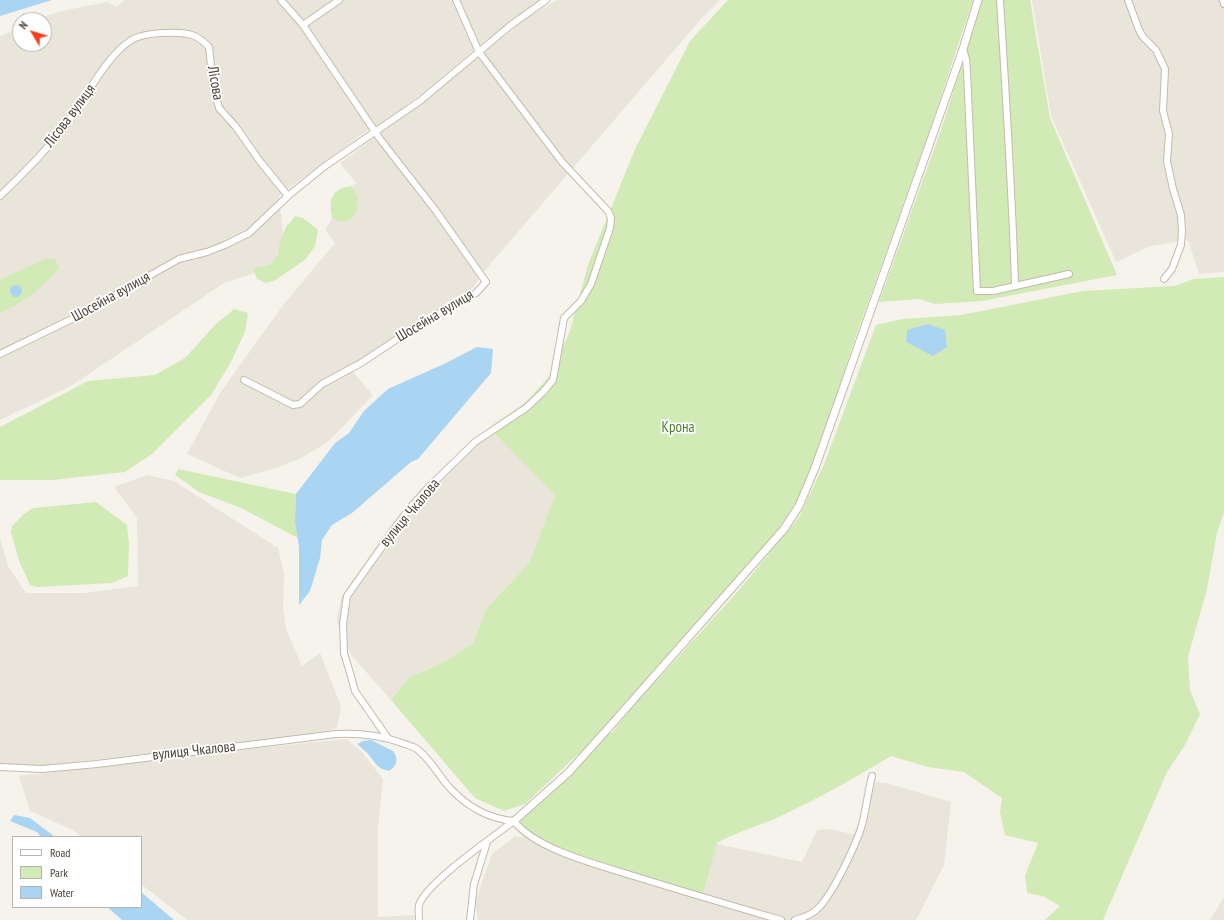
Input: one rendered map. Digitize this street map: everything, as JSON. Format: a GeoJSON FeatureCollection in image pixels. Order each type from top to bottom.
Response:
{"type":"FeatureCollection","features":[{"type":"Feature","properties":{"kind":"street","name":"Шосейна вулиця"},"geometry":{"type":"LineString","coordinates":[[244,380],[293,405],[300,404],[322,384],[366,360],[420,324],[476,293],[486,282],[376,131],[303,25],[281,0]]}},
{"type":"Feature","properties":{"kind":"street"},"geometry":{"type":"LineString","coordinates":[[303,25],[339,0]]}},
{"type":"Feature","properties":{"kind":"street"},"geometry":{"type":"LineString","coordinates":[[456,0],[479,52]]}},
{"type":"Feature","properties":{"kind":"street","name":"Шосейна вулиця"},"geometry":{"type":"LineString","coordinates":[[0,354],[78,316],[179,259],[207,252],[249,233],[288,196],[330,163],[420,102],[511,25],[546,0]]}},
{"type":"Feature","properties":{"kind":"street"},"geometry":{"type":"LineString","coordinates":[[419,920],[419,905],[428,890],[445,874],[514,821],[568,772],[784,529],[799,506],[815,468],[963,49],[978,0]]}},
{"type":"Feature","properties":{"kind":"street"},"geometry":{"type":"LineString","coordinates":[[1000,0],[1006,120],[1012,192],[1015,285]]}},
{"type":"Feature","properties":{"kind":"street"},"geometry":{"type":"LineString","coordinates":[[1128,0],[1139,30],[1156,50],[1165,69],[1163,111],[1169,134],[1167,161],[1173,189],[1181,215],[1182,231],[1181,245],[1172,269],[1164,279]]}},
{"type":"Feature","properties":{"kind":"street"},"geometry":{"type":"LineString","coordinates":[[1223,0],[1224,4]]}},
{"type":"Feature","properties":{"kind":"street","name":"Лісова"},"geometry":{"type":"LineString","coordinates":[[137,36],[162,33],[191,35],[199,38],[209,47],[213,85],[219,108],[236,127],[259,160],[288,196]]}},
{"type":"Feature","properties":{"kind":"street","name":"Лісова вулиця"},"geometry":{"type":"LineString","coordinates":[[0,196],[21,177],[51,143],[121,47],[137,36]]}},
{"type":"Feature","properties":{"kind":"street"},"geometry":{"type":"LineString","coordinates":[[963,49],[966,59],[967,72],[977,291],[993,291],[1069,274]]}},
{"type":"Feature","properties":{"kind":"street","name":"вулиця Чкалова"},"geometry":{"type":"LineString","coordinates":[[387,737],[355,691],[344,653],[343,624],[347,596],[408,510],[475,442],[526,408],[553,380],[564,318],[580,301],[591,284],[610,228],[611,218],[608,211],[562,162],[479,52]]}},
{"type":"Feature","properties":{"kind":"street","name":"вулиця Чкалова"},"geometry":{"type":"LineString","coordinates":[[0,767],[42,769],[98,764],[336,734],[361,733],[387,737],[416,748],[432,764],[448,786],[466,803],[488,816],[502,820],[514,821]]}},
{"type":"Feature","properties":{"kind":"street"},"geometry":{"type":"LineString","coordinates":[[795,920],[804,918],[816,911],[825,899],[846,862],[862,826],[872,776]]}},
{"type":"Feature","properties":{"kind":"street"},"geometry":{"type":"LineString","coordinates":[[514,821],[522,832],[537,841],[600,867],[781,920]]}},
{"type":"Feature","properties":{"kind":"street"},"geometry":{"type":"LineString","coordinates":[[470,920],[474,884],[487,842]]}},
{"type":"Feature","properties":{"kind":"shaded area"},"geometry":{"type":"Polygon","coordinates":[[[125,0],[277,0],[297,23],[370,128],[279,196],[283,234],[279,262],[259,272],[224,283],[71,386],[0,420],[0,36],[12,31],[12,52],[52,52],[52,14],[107,2],[116,7],[125,0]]]}},
{"type":"Feature","properties":{"kind":"shaded area"},"geometry":{"type":"Polygon","coordinates":[[[285,0],[540,0],[482,43],[424,92],[376,128],[285,0]]]}},
{"type":"Feature","properties":{"kind":"shaded area"},"geometry":{"type":"Polygon","coordinates":[[[557,0],[720,0],[702,18],[486,269],[473,288],[402,331],[352,371],[373,395],[328,442],[299,459],[270,470],[240,478],[187,454],[220,393],[284,304],[335,243],[325,230],[348,191],[356,183],[340,163],[437,91],[528,17],[557,0]]]}},
{"type":"Feature","properties":{"kind":"shaded area"},"geometry":{"type":"Polygon","coordinates":[[[1032,0],[1224,0],[1224,272],[1199,274],[1188,240],[1150,246],[1116,262],[1051,116],[1032,0]]]}},
{"type":"Feature","properties":{"kind":"shaded area"},"geometry":{"type":"Polygon","coordinates":[[[489,428],[555,495],[529,563],[486,609],[473,643],[444,662],[410,677],[391,700],[352,656],[337,622],[341,597],[390,526],[421,489],[465,447],[489,428]]]}},
{"type":"Feature","properties":{"kind":"shaded area"},"geometry":{"type":"Polygon","coordinates":[[[147,475],[174,481],[278,548],[284,573],[283,608],[286,629],[302,666],[320,653],[341,706],[337,728],[321,734],[41,766],[0,765],[0,538],[8,566],[26,593],[85,593],[138,586],[137,518],[114,487],[147,475]]]}},
{"type":"Feature","properties":{"kind":"shaded area"},"geometry":{"type":"Polygon","coordinates":[[[346,739],[361,751],[383,779],[378,828],[378,917],[414,915],[414,920],[187,920],[142,885],[142,836],[81,836],[73,830],[30,811],[19,776],[346,739]]]}},
{"type":"Feature","properties":{"kind":"shaded area"},"geometry":{"type":"Polygon","coordinates":[[[875,782],[886,783],[951,802],[944,865],[916,920],[478,920],[475,902],[492,854],[514,837],[717,844],[802,862],[817,830],[830,829],[861,836],[875,782]]]}},
{"type":"Feature","properties":{"kind":"shaded area"},"geometry":{"type":"Polygon","coordinates":[[[1224,897],[1224,920],[1210,920],[1224,897]]]}},
{"type":"Feature","properties":{"kind":"green space","name":"Крона"},"geometry":{"type":"Polygon","coordinates":[[[728,0],[973,0],[930,130],[856,336],[808,478],[787,520],[586,747],[525,804],[504,811],[475,798],[391,700],[410,677],[444,662],[473,643],[486,609],[529,563],[555,495],[489,428],[526,402],[548,378],[570,331],[588,265],[635,149],[690,41],[728,0]]]}},
{"type":"Feature","properties":{"kind":"green space"},"geometry":{"type":"Polygon","coordinates":[[[982,0],[1030,0],[1050,118],[1117,275],[982,301],[935,304],[919,299],[879,302],[942,127],[982,0]]]}},
{"type":"Feature","properties":{"kind":"green space"},"geometry":{"type":"Polygon","coordinates":[[[351,186],[357,197],[357,209],[352,218],[344,221],[338,221],[332,218],[332,196],[344,187],[351,186]]]}},
{"type":"Feature","properties":{"kind":"green space"},"geometry":{"type":"Polygon","coordinates":[[[295,216],[303,218],[318,230],[315,246],[306,259],[274,281],[266,283],[257,279],[253,269],[270,265],[278,255],[280,241],[286,227],[295,216]]]}},
{"type":"Feature","properties":{"kind":"green space"},"geometry":{"type":"Polygon","coordinates":[[[47,258],[56,260],[59,268],[32,294],[0,313],[0,280],[47,258]]]}},
{"type":"Feature","properties":{"kind":"green space"},"geometry":{"type":"Polygon","coordinates":[[[1224,277],[1224,512],[1217,533],[1207,589],[1188,657],[1190,691],[1200,714],[1185,745],[1167,772],[1103,920],[1045,920],[1060,906],[1043,896],[1027,893],[1025,876],[1038,843],[1005,835],[1000,812],[1002,798],[964,772],[928,767],[891,756],[863,773],[794,810],[717,843],[701,900],[587,866],[522,836],[517,822],[610,729],[611,734],[648,686],[649,689],[740,589],[799,517],[825,462],[876,325],[903,319],[961,315],[1083,291],[1174,286],[1193,279],[1224,277]]]}},
{"type":"Feature","properties":{"kind":"green space"},"geometry":{"type":"Polygon","coordinates":[[[234,309],[248,313],[245,332],[230,364],[211,395],[152,454],[125,472],[53,480],[0,480],[0,427],[88,381],[155,375],[185,358],[215,325],[234,309]]]}},
{"type":"Feature","properties":{"kind":"green space"},"geometry":{"type":"Polygon","coordinates":[[[178,469],[296,494],[295,522],[298,538],[241,508],[199,492],[175,475],[178,469]]]}},
{"type":"Feature","properties":{"kind":"green space"},"geometry":{"type":"Polygon","coordinates":[[[96,502],[127,525],[129,544],[128,576],[112,583],[37,587],[30,585],[19,561],[11,532],[12,526],[24,514],[33,508],[96,502]]]}},
{"type":"Feature","properties":{"kind":"water"},"geometry":{"type":"Polygon","coordinates":[[[0,0],[52,0],[12,12],[0,16],[0,0]]]}},
{"type":"Feature","properties":{"kind":"water"},"geometry":{"type":"Polygon","coordinates":[[[18,285],[21,286],[21,296],[14,297],[11,296],[10,289],[11,286],[18,285]]]}},
{"type":"Feature","properties":{"kind":"water"},"geometry":{"type":"Polygon","coordinates":[[[928,324],[945,330],[947,347],[933,356],[906,342],[907,330],[928,324]]]}},
{"type":"Feature","properties":{"kind":"water"},"geometry":{"type":"Polygon","coordinates":[[[477,347],[493,349],[491,373],[418,459],[411,462],[352,513],[332,525],[322,540],[320,558],[310,591],[299,605],[299,547],[295,522],[296,494],[335,443],[349,433],[364,411],[388,389],[444,364],[477,347]]]}},
{"type":"Feature","properties":{"kind":"water"},"geometry":{"type":"Polygon","coordinates":[[[371,740],[393,751],[395,754],[395,765],[389,771],[378,766],[357,744],[363,741],[371,740]]]}},
{"type":"Feature","properties":{"kind":"water"},"geometry":{"type":"Polygon","coordinates":[[[14,815],[30,818],[54,836],[40,836],[37,832],[10,821],[14,815]]]}},
{"type":"Feature","properties":{"kind":"water"},"geometry":{"type":"Polygon","coordinates":[[[142,893],[174,920],[122,920],[108,908],[142,908],[142,893]]]}}]}
